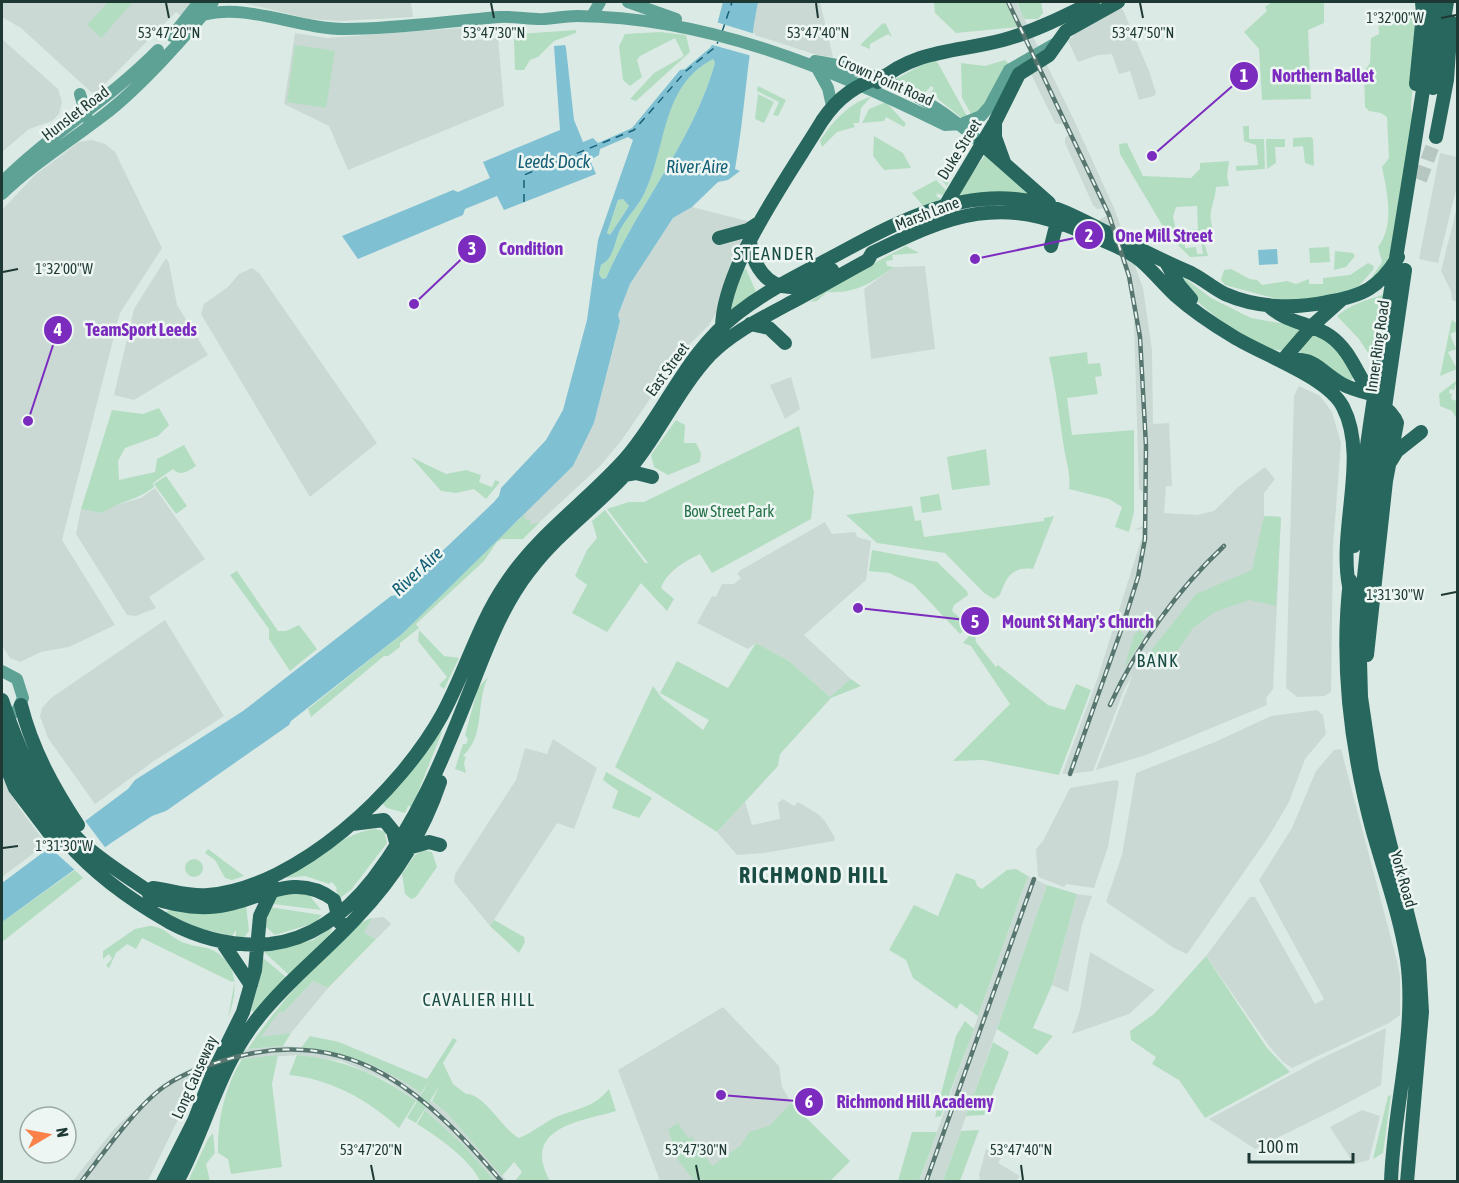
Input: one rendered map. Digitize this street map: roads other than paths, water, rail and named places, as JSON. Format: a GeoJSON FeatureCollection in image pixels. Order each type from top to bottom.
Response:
{"type":"FeatureCollection","features":[{"type":"Feature","properties":{"kind":"highway"},"geometry":{"type":"LineString","coordinates":[[722,327],[724,308],[750,240],[832,106],[857,97],[874,82],[913,59],[947,49],[1014,37],[1093,2]]}},
{"type":"Feature","properties":{"kind":"highway","name":"Duke Street"},"geometry":{"type":"LineString","coordinates":[[1059,41],[1066,31],[1118,2]]}},
{"type":"Feature","properties":{"kind":"highway"},"geometry":{"type":"LineString","coordinates":[[1417,140],[1413,107],[1423,14],[1422,2]]}},
{"type":"Feature","properties":{"kind":"highway","name":"Inner Ring Road"},"geometry":{"type":"LineString","coordinates":[[1349,586],[1443,18],[1436,2]]}},
{"type":"Feature","properties":{"kind":"highway"},"geometry":{"type":"LineString","coordinates":[[1436,137],[1447,80],[1443,18],[1449,2]]}},
{"type":"Feature","properties":{"kind":"highway","name":"Inner Ring Road"},"geometry":{"type":"LineString","coordinates":[[1361,697],[1359,624],[1382,350],[1417,140],[1443,18]]}},
{"type":"Feature","properties":{"kind":"highway"},"geometry":{"type":"LineString","coordinates":[[1024,68],[1049,55],[1059,41]]}},
{"type":"Feature","properties":{"kind":"highway","name":"Duke Street"},"geometry":{"type":"LineString","coordinates":[[936,224],[995,122],[1012,84],[1024,68]]}},
{"type":"Feature","properties":{"kind":"highway"},"geometry":{"type":"LineString","coordinates":[[995,122],[998,147],[1008,169]]}},
{"type":"Feature","properties":{"kind":"highway"},"geometry":{"type":"LineString","coordinates":[[981,143],[1008,169],[1051,204]]}},
{"type":"Feature","properties":{"kind":"highway","name":"Marsh Lane"},"geometry":{"type":"LineString","coordinates":[[722,327],[738,313],[780,285],[886,228],[945,206],[988,199],[1011,199],[1051,204],[1063,217],[1138,259],[1177,297],[1249,347],[1282,361],[1323,386],[1342,404],[1354,439],[1345,542],[1349,586]]}},
{"type":"Feature","properties":{"kind":"highway","name":"Marsh Lane"},"geometry":{"type":"LineString","coordinates":[[713,352],[750,324],[868,260],[872,254],[936,224],[987,212],[1022,212],[1063,217],[1196,275],[1230,296],[1269,306]]}},
{"type":"Feature","properties":{"kind":"highway"},"geometry":{"type":"LineString","coordinates":[[1040,216],[1052,246],[1063,217]]}},
{"type":"Feature","properties":{"kind":"highway"},"geometry":{"type":"LineString","coordinates":[[719,238],[748,230],[760,222]]}},
{"type":"Feature","properties":{"kind":"highway"},"geometry":{"type":"LineString","coordinates":[[750,240],[751,255],[757,267],[766,277],[780,285],[800,285],[866,253],[872,254]]}},
{"type":"Feature","properties":{"kind":"highway"},"geometry":{"type":"LineString","coordinates":[[1269,306],[1318,304],[1368,291],[1382,281],[1398,257]]}},
{"type":"Feature","properties":{"kind":"highway"},"geometry":{"type":"LineString","coordinates":[[1167,264],[1201,313]]}},
{"type":"Feature","properties":{"kind":"highway"},"geometry":{"type":"LineString","coordinates":[[1282,361],[1312,326],[1347,298]]}},
{"type":"Feature","properties":{"kind":"highway"},"geometry":{"type":"LineString","coordinates":[[1269,306],[1279,316],[1312,326],[1331,337],[1382,395],[1396,423],[1361,697]]}},
{"type":"Feature","properties":{"kind":"highway"},"geometry":{"type":"LineString","coordinates":[[750,324],[769,328],[785,343]]}},
{"type":"Feature","properties":{"kind":"highway","name":"East Street"},"geometry":{"type":"LineString","coordinates":[[352,824],[407,765],[440,719],[488,614],[520,564],[543,537],[586,499],[628,455],[647,429],[681,373],[722,327]]}},
{"type":"Feature","properties":{"kind":"highway","name":"East Street"},"geometry":{"type":"LineString","coordinates":[[400,850],[430,812],[443,775],[443,760],[499,618],[525,576],[552,544],[624,476],[679,395],[713,352]]}},
{"type":"Feature","properties":{"kind":"highway"},"geometry":{"type":"LineString","coordinates":[[1282,361],[1307,359],[1340,383],[1351,396],[1382,395]]}},
{"type":"Feature","properties":{"kind":"highway"},"geometry":{"type":"LineString","coordinates":[[1340,383],[1353,382],[1357,376],[1355,365]]}},
{"type":"Feature","properties":{"kind":"highway"},"geometry":{"type":"LineString","coordinates":[[1389,464],[1397,451],[1421,432]]}},
{"type":"Feature","properties":{"kind":"highway"},"geometry":{"type":"LineString","coordinates":[[624,476],[645,474],[652,477],[643,451]]}},
{"type":"Feature","properties":{"kind":"highway","name":"York Road"},"geometry":{"type":"LineString","coordinates":[[1349,586],[1346,639],[1355,754],[1373,831],[1401,928],[1407,961],[1405,1054],[1392,1146],[1391,1182]]}},
{"type":"Feature","properties":{"kind":"highway"},"geometry":{"type":"LineString","coordinates":[[1336,697],[1348,686]]}},
{"type":"Feature","properties":{"kind":"highway","name":"York Road"},"geometry":{"type":"LineString","coordinates":[[1361,697],[1376,786],[1409,910],[1419,960],[1422,1012],[1407,1182]]}},
{"type":"Feature","properties":{"kind":"highway"},"geometry":{"type":"LineString","coordinates":[[2,700],[28,767],[57,821]]}},
{"type":"Feature","properties":{"kind":"highway"},"geometry":{"type":"LineString","coordinates":[[21,705],[28,734],[40,761],[57,821]]}},
{"type":"Feature","properties":{"kind":"highway"},"geometry":{"type":"LineString","coordinates":[[2,728],[19,769],[57,821],[81,860],[106,882],[178,927],[222,942],[256,945],[299,938],[340,915],[400,850],[429,842],[440,845]]}},
{"type":"Feature","properties":{"kind":"highway"},"geometry":{"type":"LineString","coordinates":[[2,756],[15,788],[102,859],[148,891],[150,897],[181,906],[210,907],[244,901],[294,885],[323,893],[334,900],[340,915],[340,926],[334,939]]}},
{"type":"Feature","properties":{"kind":"highway"},"geometry":{"type":"LineString","coordinates":[[148,891],[153,888],[208,895],[237,889],[282,872],[352,824],[384,820],[393,831],[400,850]]}},
{"type":"Feature","properties":{"kind":"highway","name":"Long Causeway"},"geometry":{"type":"LineString","coordinates":[[177,1182],[202,1130],[219,1085],[257,1018],[294,976],[357,917],[400,850]]}},
{"type":"Feature","properties":{"kind":"highway","name":"Long Causeway"},"geometry":{"type":"LineString","coordinates":[[163,1182],[194,1121],[243,1012],[256,960],[260,916],[282,872]]}},
{"type":"Feature","properties":{"kind":"highway"},"geometry":{"type":"LineString","coordinates":[[323,893],[326,907],[325,924]]}},
{"type":"Feature","properties":{"kind":"highway"},"geometry":{"type":"LineString","coordinates":[[222,942],[251,985]]}},
{"type":"Feature","properties":{"kind":"main road","name":"Hunslet Road"},"geometry":{"type":"LineString","coordinates":[[2,183],[30,155],[106,98],[162,47],[198,10],[213,2]]}},
{"type":"Feature","properties":{"kind":"main road"},"geometry":{"type":"LineString","coordinates":[[230,2],[244,11]]}},
{"type":"Feature","properties":{"kind":"main road"},"geometry":{"type":"LineString","coordinates":[[592,16],[600,2]]}},
{"type":"Feature","properties":{"kind":"main road"},"geometry":{"type":"LineString","coordinates":[[628,2],[704,32]]}},
{"type":"Feature","properties":{"kind":"main road","name":"Hunslet Road"},"geometry":{"type":"LineString","coordinates":[[2,194],[45,156],[119,101],[198,10]]}},
{"type":"Feature","properties":{"kind":"main road"},"geometry":{"type":"LineString","coordinates":[[198,10],[244,11],[302,26],[346,29],[503,17],[543,19],[562,16],[592,16],[662,23],[704,32]]}},
{"type":"Feature","properties":{"kind":"main road","name":"Crown Point Road"},"geometry":{"type":"LineString","coordinates":[[704,32],[799,60],[817,68],[874,82]]}},
{"type":"Feature","properties":{"kind":"main road","name":"Duke Street"},"geometry":{"type":"LineString","coordinates":[[961,124],[981,116],[997,94],[1009,70],[1059,41]]}},
{"type":"Feature","properties":{"kind":"main road","name":"Crown Point Road"},"geometry":{"type":"LineString","coordinates":[[799,60],[833,64],[874,82],[945,125],[961,124]]}},
{"type":"Feature","properties":{"kind":"main road"},"geometry":{"type":"LineString","coordinates":[[817,68],[828,88],[832,106]]}},
{"type":"Feature","properties":{"kind":"main road"},"geometry":{"type":"LineString","coordinates":[[997,94],[1024,68]]}},
{"type":"Feature","properties":{"kind":"main road"},"geometry":{"type":"LineString","coordinates":[[87,127],[87,113],[80,94],[94,99],[106,98]]}},
{"type":"Feature","properties":{"kind":"main road"},"geometry":{"type":"LineString","coordinates":[[961,124],[981,143]]}},
{"type":"Feature","properties":{"kind":"main road"},"geometry":{"type":"LineString","coordinates":[[2,719],[12,716],[21,705],[21,685],[3,669]]}},
{"type":"Feature","properties":{"kind":"water","name":"River Aire"},"geometry":{"type":"Polygon","coordinates":[[[723,2],[758,2],[735,169],[740,171],[728,180],[718,182],[692,207],[673,218],[630,284],[618,315],[620,321],[594,423],[573,466],[402,634],[291,721],[289,725],[166,811],[152,816],[111,843],[2,922],[2,883],[128,789],[135,780],[243,711],[391,596],[396,595],[494,502],[501,488],[546,440],[563,410],[587,320],[598,240],[633,140],[628,137],[600,149],[599,155],[590,160],[596,174],[504,210],[497,196],[465,209],[463,215],[358,259],[342,236],[453,190],[458,192],[490,178],[483,162],[560,130],[554,46],[565,45],[566,48],[574,120],[583,142],[593,138],[598,143],[632,128],[680,70],[685,69],[711,47],[723,2]],[[713,59],[696,71],[674,101],[645,192],[620,230],[609,258],[601,265],[599,274],[602,279],[606,278],[693,119],[715,63],[713,59]],[[623,199],[618,200],[607,233],[610,235],[629,206],[623,199]]]}},
{"type":"Feature","properties":{"kind":"water"},"geometry":{"type":"Polygon","coordinates":[[[1277,249],[1278,264],[1259,265],[1258,250],[1277,249]]]}},
{"type":"Feature","properties":{"kind":"tunnel"},"geometry":{"type":"LineString","coordinates":[[1420,180],[1436,137]]}},
{"type":"Feature","properties":{"kind":"railway"},"geometry":{"type":"LineString","coordinates":[[1008,2],[1109,215],[1129,276],[1140,337],[1146,446],[1145,539],[1138,577],[1124,622],[1070,774]]}},
{"type":"Feature","properties":{"kind":"railway"},"geometry":{"type":"LineString","coordinates":[[1110,705],[1133,661],[1174,600],[1224,546]]}},
{"type":"Feature","properties":{"kind":"railway"},"geometry":{"type":"LineString","coordinates":[[926,1182],[1034,879]]}},
{"type":"Feature","properties":{"kind":"railway"},"geometry":{"type":"LineString","coordinates":[[81,1182],[131,1118],[165,1086],[214,1063],[276,1050],[315,1051],[352,1060],[385,1075],[416,1096],[446,1122],[502,1182]]}},
{"type":"Feature","properties":{"kind":"place","name":"Northern Ballet"},"geometry":{"type":"Point","coordinates":[1152,156]}},
{"type":"Feature","properties":{"kind":"place","name":"One Mill Street"},"geometry":{"type":"Point","coordinates":[975,259]}},
{"type":"Feature","properties":{"kind":"place","name":"Condition"},"geometry":{"type":"Point","coordinates":[414,304]}},
{"type":"Feature","properties":{"kind":"place","name":"TeamSport Leeds"},"geometry":{"type":"Point","coordinates":[28,421]}},
{"type":"Feature","properties":{"kind":"place","name":"Mount St Mary's Church"},"geometry":{"type":"Point","coordinates":[858,608]}},
{"type":"Feature","properties":{"kind":"place","name":"Richmond Hill Academy"},"geometry":{"type":"Point","coordinates":[721,1095]}},
{"type":"Feature","properties":{"kind":"district","name":"STEANDER"},"geometry":{"type":"Point","coordinates":[774,253]}},
{"type":"Feature","properties":{"kind":"district","name":"BANK"},"geometry":{"type":"Point","coordinates":[1158,660]}},
{"type":"Feature","properties":{"kind":"district","name":"RICHMOND HILL"},"geometry":{"type":"Point","coordinates":[814,875]}},
{"type":"Feature","properties":{"kind":"district","name":"CAVALIER HILL"},"geometry":{"type":"Point","coordinates":[479,999]}},
{"type":"Feature","properties":{"kind":"water label","name":"Leeds Dock"},"geometry":{"type":"Point","coordinates":[554,161]}},
{"type":"Feature","properties":{"kind":"park label","name":"Bow Street Park"},"geometry":{"type":"Point","coordinates":[729,511]}}]}
